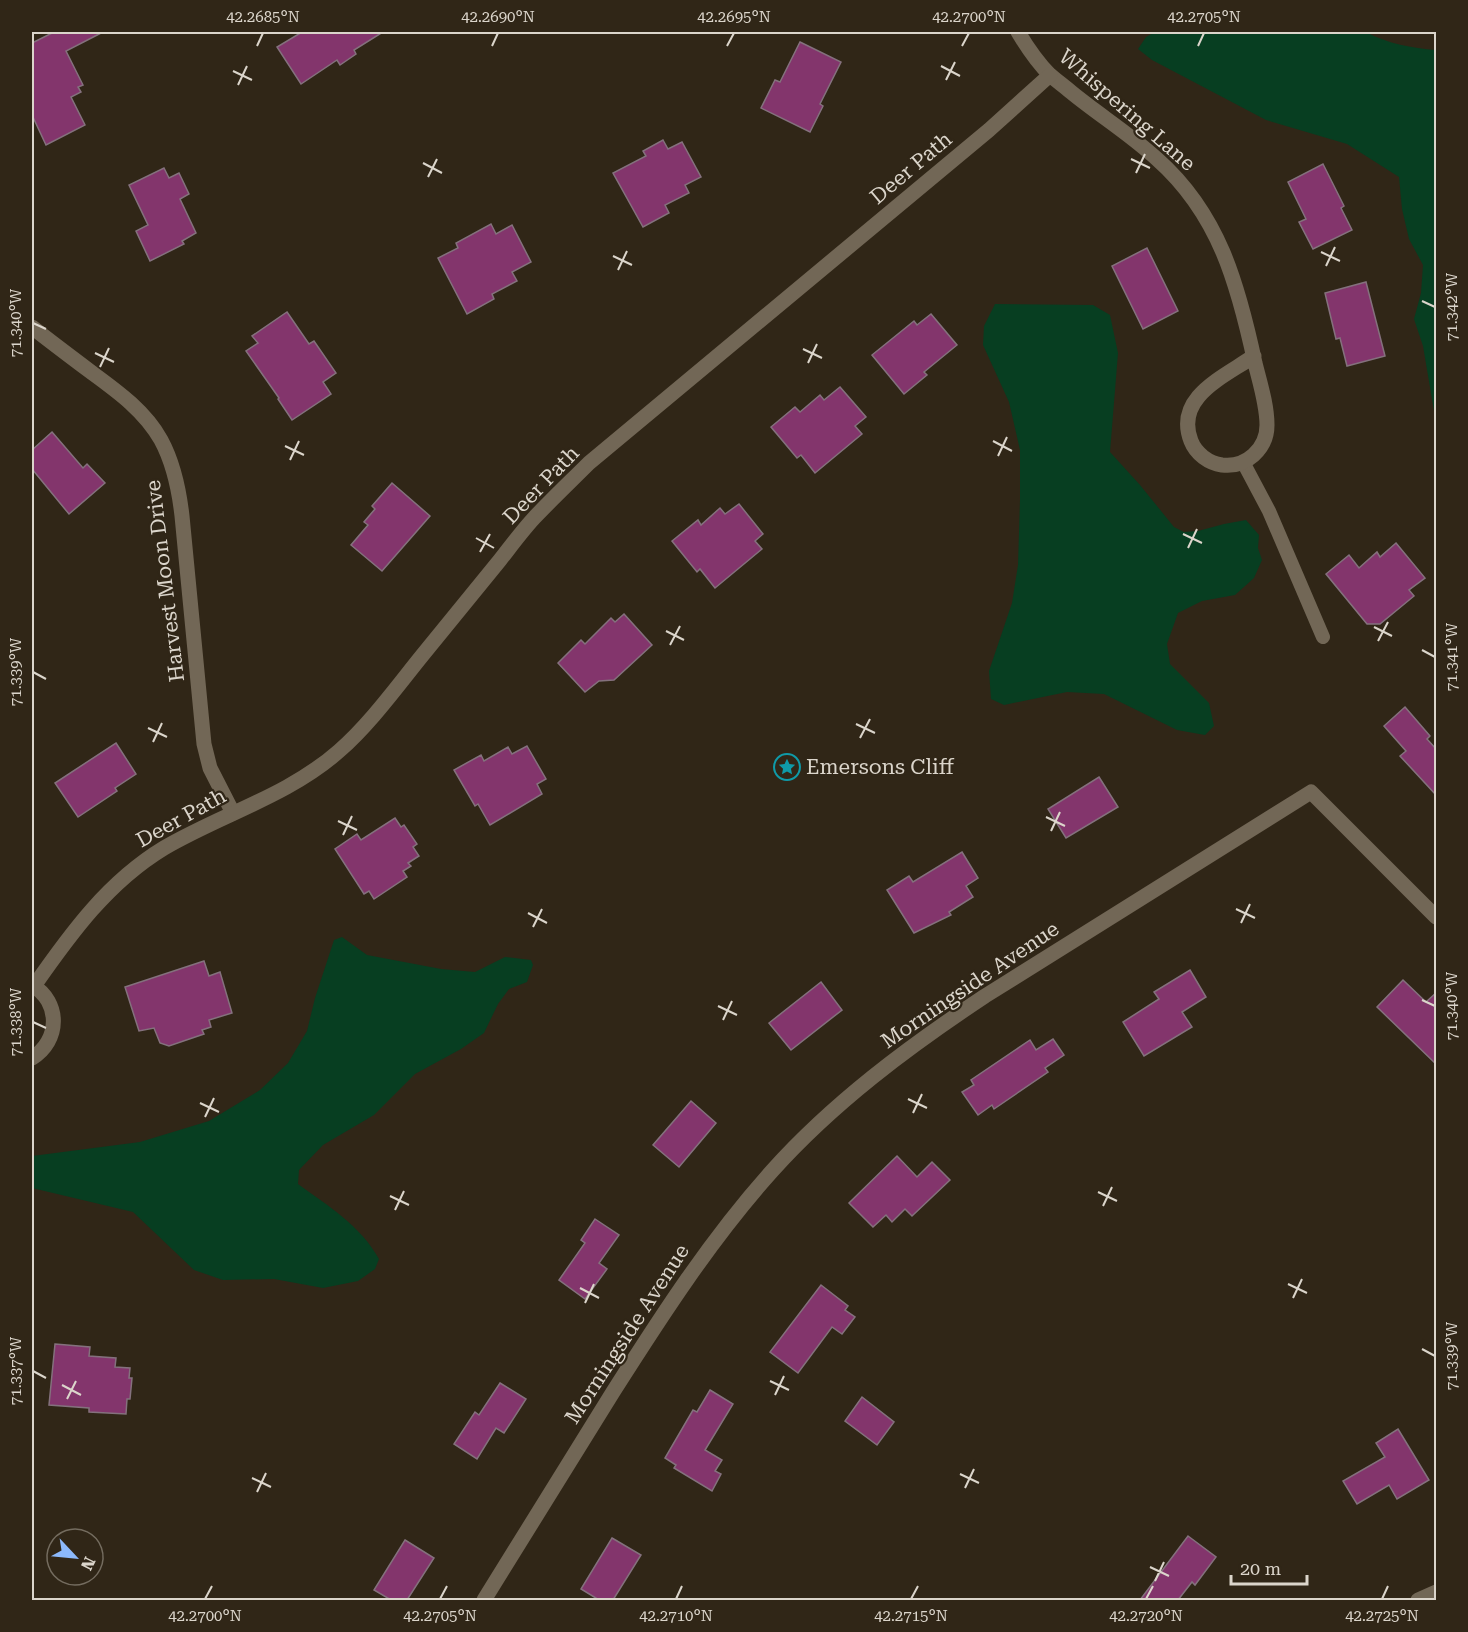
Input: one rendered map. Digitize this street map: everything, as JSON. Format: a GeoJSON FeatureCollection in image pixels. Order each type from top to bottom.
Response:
{"type":"FeatureCollection","features":[{"type":"Feature","properties":{"kind":"street","name":"Whispering Lane"},"geometry":{"type":"LineString","coordinates":[[1018,32],[1029,50],[1050,75],[1156,157],[1178,178],[1197,202],[1212,227],[1237,286],[1265,408],[1266,437],[1259,450],[1243,462]]}},
{"type":"Feature","properties":{"kind":"street","name":"Deer Path"},"geometry":{"type":"LineString","coordinates":[[32,1058],[45,1047],[54,1028],[54,1014],[45,995],[33,985],[86,915],[134,869],[163,849],[281,790],[314,771],[340,750],[396,688],[533,519],[589,463],[972,145],[1050,75]]}},
{"type":"Feature","properties":{"kind":"street","name":"Harvest Moon Drive"},"geometry":{"type":"LineString","coordinates":[[32,327],[122,396],[144,416],[160,439],[172,464],[182,516],[204,744],[210,768],[233,813]]}},
{"type":"Feature","properties":{"kind":"street"},"geometry":{"type":"LineString","coordinates":[[1243,462],[1225,465],[1214,463],[1201,456],[1193,446],[1187,431],[1187,419],[1191,406],[1200,394],[1254,357]]}},
{"type":"Feature","properties":{"kind":"street","name":"Morningside Avenue"},"geometry":{"type":"LineString","coordinates":[[484,1600],[640,1350],[710,1246],[773,1170],[809,1133],[893,1060],[936,1028],[1311,792],[1437,917]]}},
{"type":"Feature","properties":{"kind":"street"},"geometry":{"type":"LineString","coordinates":[[1418,1600],[1437,1592]]}},
{"type":"Feature","properties":{"kind":"lane"},"geometry":{"type":"LineString","coordinates":[[1243,462],[1269,511],[1323,637]]}},
{"type":"Feature","properties":{"kind":"green space"},"geometry":{"type":"Polygon","coordinates":[[[1155,32],[1366,32],[1400,45],[1436,50],[1436,413],[1423,346],[1414,319],[1421,293],[1423,265],[1409,239],[1402,209],[1399,177],[1347,144],[1266,120],[1152,60],[1138,49],[1146,37],[1155,32]]]}},
{"type":"Feature","properties":{"kind":"green space"},"geometry":{"type":"Polygon","coordinates":[[[995,304],[1093,305],[1110,315],[1118,353],[1110,452],[1174,527],[1184,532],[1198,531],[1246,520],[1259,535],[1258,548],[1262,560],[1254,578],[1235,595],[1202,601],[1178,613],[1167,644],[1170,664],[1209,703],[1214,726],[1205,735],[1177,730],[1104,694],[1067,692],[1004,705],[991,699],[989,671],[1012,603],[1018,565],[1020,500],[1020,450],[1009,402],[983,345],[984,326],[995,304]]]}},
{"type":"Feature","properties":{"kind":"green space"},"geometry":{"type":"Polygon","coordinates":[[[342,937],[367,955],[441,969],[475,972],[505,957],[531,960],[533,965],[527,982],[509,989],[498,1004],[484,1033],[461,1049],[415,1074],[374,1115],[323,1145],[299,1170],[298,1184],[343,1217],[372,1247],[379,1259],[375,1269],[358,1281],[323,1288],[274,1279],[223,1280],[194,1270],[133,1212],[32,1188],[32,1156],[140,1142],[209,1121],[260,1090],[288,1063],[307,1031],[334,940],[342,937]]]}},
{"type":"Feature","properties":{"kind":"building"},"geometry":{"type":"Polygon","coordinates":[[[54,32],[103,32],[66,51],[83,85],[78,87],[81,92],[71,97],[85,125],[46,145],[32,115],[32,43],[54,32]]]}},
{"type":"Feature","properties":{"kind":"building"},"geometry":{"type":"Polygon","coordinates":[[[302,32],[383,32],[354,50],[356,54],[340,65],[337,60],[301,84],[277,47],[302,32]]]}},
{"type":"Feature","properties":{"kind":"building"},"geometry":{"type":"Polygon","coordinates":[[[800,42],[841,62],[820,104],[823,106],[810,132],[761,108],[775,80],[780,82],[800,42]]]}},
{"type":"Feature","properties":{"kind":"building"},"geometry":{"type":"Polygon","coordinates":[[[663,140],[668,149],[682,142],[701,177],[685,185],[689,193],[665,205],[669,213],[643,227],[613,173],[646,156],[643,151],[663,140]]]}},
{"type":"Feature","properties":{"kind":"building"},"geometry":{"type":"Polygon","coordinates":[[[1323,164],[1344,206],[1341,208],[1352,230],[1313,249],[1299,222],[1306,219],[1288,182],[1323,164]]]}},
{"type":"Feature","properties":{"kind":"building"},"geometry":{"type":"Polygon","coordinates":[[[164,168],[169,178],[179,173],[189,194],[180,199],[196,233],[182,241],[184,244],[150,261],[136,231],[148,225],[129,185],[164,168]]]}},
{"type":"Feature","properties":{"kind":"building"},"geometry":{"type":"Polygon","coordinates":[[[491,224],[496,234],[512,225],[531,262],[512,272],[517,281],[492,294],[494,299],[467,314],[438,258],[458,248],[456,243],[491,224]]]}},
{"type":"Feature","properties":{"kind":"building"},"geometry":{"type":"Polygon","coordinates":[[[1147,248],[1178,311],[1143,329],[1112,266],[1147,248]]]}},
{"type":"Feature","properties":{"kind":"building"},"geometry":{"type":"Polygon","coordinates":[[[1366,282],[1385,356],[1347,366],[1340,338],[1336,339],[1325,293],[1366,282]]]}},
{"type":"Feature","properties":{"kind":"building"},"geometry":{"type":"Polygon","coordinates":[[[287,312],[309,344],[314,341],[336,373],[323,382],[331,394],[292,420],[246,351],[258,343],[252,336],[287,312]]]}},
{"type":"Feature","properties":{"kind":"building"},"geometry":{"type":"Polygon","coordinates":[[[931,314],[957,345],[924,372],[927,375],[904,394],[872,355],[914,321],[917,325],[931,314]]]}},
{"type":"Feature","properties":{"kind":"building"},"geometry":{"type":"Polygon","coordinates":[[[840,387],[866,417],[855,426],[862,434],[815,473],[801,455],[797,458],[771,427],[795,407],[800,412],[820,395],[824,400],[840,387]]]}},
{"type":"Feature","properties":{"kind":"building"},"geometry":{"type":"Polygon","coordinates":[[[52,432],[83,468],[87,464],[105,483],[69,514],[32,469],[32,450],[52,432]]]}},
{"type":"Feature","properties":{"kind":"building"},"geometry":{"type":"Polygon","coordinates":[[[392,483],[430,516],[382,571],[351,545],[368,525],[364,522],[375,509],[372,506],[392,483]]]}},
{"type":"Feature","properties":{"kind":"building"},"geometry":{"type":"Polygon","coordinates":[[[739,504],[763,534],[755,541],[762,549],[715,588],[700,569],[697,572],[672,541],[698,520],[701,525],[720,508],[725,514],[739,504]]]}},
{"type":"Feature","properties":{"kind":"building"},"geometry":{"type":"Polygon","coordinates":[[[1396,543],[1425,578],[1409,590],[1414,596],[1380,624],[1367,624],[1326,574],[1349,555],[1359,568],[1377,552],[1380,557],[1396,543]]]}},
{"type":"Feature","properties":{"kind":"building"},"geometry":{"type":"Polygon","coordinates":[[[624,614],[652,645],[614,680],[599,681],[585,692],[558,663],[581,640],[585,644],[611,618],[615,622],[624,614]]]}},
{"type":"Feature","properties":{"kind":"building"},"geometry":{"type":"Polygon","coordinates":[[[1405,707],[1430,736],[1427,739],[1437,750],[1437,796],[1400,756],[1406,751],[1384,726],[1405,707]]]}},
{"type":"Feature","properties":{"kind":"building"},"geometry":{"type":"Polygon","coordinates":[[[116,743],[136,774],[115,788],[117,791],[78,817],[55,783],[116,743]]]}},
{"type":"Feature","properties":{"kind":"building"},"geometry":{"type":"Polygon","coordinates":[[[527,746],[546,779],[537,784],[542,794],[490,825],[478,804],[475,806],[454,770],[481,755],[484,761],[508,747],[512,754],[527,746]]]}},
{"type":"Feature","properties":{"kind":"building"},"geometry":{"type":"Polygon","coordinates":[[[1099,777],[1118,807],[1066,838],[1048,809],[1099,777]]]}},
{"type":"Feature","properties":{"kind":"building"},"geometry":{"type":"Polygon","coordinates":[[[395,818],[401,827],[404,825],[417,844],[413,847],[419,856],[408,863],[411,866],[403,871],[407,877],[374,899],[369,891],[364,894],[335,849],[357,834],[361,840],[395,818]]]}},
{"type":"Feature","properties":{"kind":"building"},"geometry":{"type":"Polygon","coordinates":[[[962,852],[978,878],[966,886],[973,897],[949,912],[951,915],[914,933],[887,890],[909,876],[913,882],[962,852]]]}},
{"type":"Feature","properties":{"kind":"building"},"geometry":{"type":"Polygon","coordinates":[[[204,961],[209,976],[220,972],[232,1013],[209,1020],[211,1027],[202,1030],[204,1034],[169,1046],[160,1043],[154,1028],[139,1031],[125,987],[204,961]]]}},
{"type":"Feature","properties":{"kind":"building"},"geometry":{"type":"Polygon","coordinates":[[[1190,970],[1206,997],[1182,1012],[1192,1027],[1144,1056],[1123,1022],[1159,999],[1154,992],[1190,970]]]}},
{"type":"Feature","properties":{"kind":"building"},"geometry":{"type":"Polygon","coordinates":[[[1403,980],[1426,1002],[1437,992],[1437,1065],[1377,1007],[1403,980]]]}},
{"type":"Feature","properties":{"kind":"building"},"geometry":{"type":"Polygon","coordinates":[[[821,982],[842,1010],[791,1050],[769,1023],[821,982]]]}},
{"type":"Feature","properties":{"kind":"building"},"geometry":{"type":"Polygon","coordinates":[[[1053,1039],[1064,1055],[1045,1068],[1048,1072],[994,1109],[992,1105],[978,1115],[962,1092],[974,1085],[971,1080],[1030,1040],[1036,1050],[1053,1039]]]}},
{"type":"Feature","properties":{"kind":"building"},"geometry":{"type":"Polygon","coordinates":[[[691,1101],[716,1123],[679,1167],[653,1145],[691,1101]]]}},
{"type":"Feature","properties":{"kind":"building"},"geometry":{"type":"Polygon","coordinates":[[[897,1156],[917,1177],[932,1162],[950,1180],[912,1216],[905,1209],[892,1222],[886,1215],[873,1227],[849,1203],[897,1156]]]}},
{"type":"Feature","properties":{"kind":"building"},"geometry":{"type":"Polygon","coordinates":[[[595,1219],[619,1235],[599,1263],[607,1269],[585,1299],[559,1280],[585,1243],[581,1240],[595,1219]]]}},
{"type":"Feature","properties":{"kind":"building"},"geometry":{"type":"Polygon","coordinates":[[[821,1285],[848,1306],[845,1310],[855,1317],[842,1334],[832,1327],[798,1373],[770,1352],[821,1285]]]}},
{"type":"Feature","properties":{"kind":"building"},"geometry":{"type":"Polygon","coordinates":[[[55,1344],[90,1347],[89,1356],[116,1358],[115,1367],[130,1368],[129,1378],[132,1378],[126,1414],[89,1412],[89,1408],[49,1405],[55,1344]]]}},
{"type":"Feature","properties":{"kind":"building"},"geometry":{"type":"Polygon","coordinates":[[[500,1383],[526,1399],[504,1433],[496,1428],[477,1459],[454,1444],[475,1412],[479,1415],[500,1383]]]}},
{"type":"Feature","properties":{"kind":"building"},"geometry":{"type":"Polygon","coordinates":[[[710,1390],[733,1404],[705,1450],[722,1460],[715,1471],[721,1474],[712,1491],[674,1468],[676,1465],[665,1458],[693,1410],[697,1412],[710,1390]]]}},
{"type":"Feature","properties":{"kind":"building"},"geometry":{"type":"Polygon","coordinates":[[[862,1397],[894,1422],[877,1445],[845,1421],[862,1397]]]}},
{"type":"Feature","properties":{"kind":"building"},"geometry":{"type":"Polygon","coordinates":[[[1398,1429],[1429,1480],[1397,1499],[1389,1485],[1357,1504],[1343,1481],[1385,1457],[1376,1443],[1398,1429]]]}},
{"type":"Feature","properties":{"kind":"building"},"geometry":{"type":"Polygon","coordinates":[[[1188,1536],[1216,1557],[1195,1585],[1192,1582],[1178,1600],[1140,1600],[1188,1536]]]}},
{"type":"Feature","properties":{"kind":"building"},"geometry":{"type":"Polygon","coordinates":[[[612,1538],[641,1555],[613,1600],[599,1600],[581,1589],[612,1538]]]}},
{"type":"Feature","properties":{"kind":"building"},"geometry":{"type":"Polygon","coordinates":[[[405,1540],[434,1558],[407,1600],[391,1600],[374,1590],[405,1540]]]}},
{"type":"Feature","properties":{"kind":"place","name":"Emersons Cliff"},"geometry":{"type":"Point","coordinates":[787,767]}}]}
